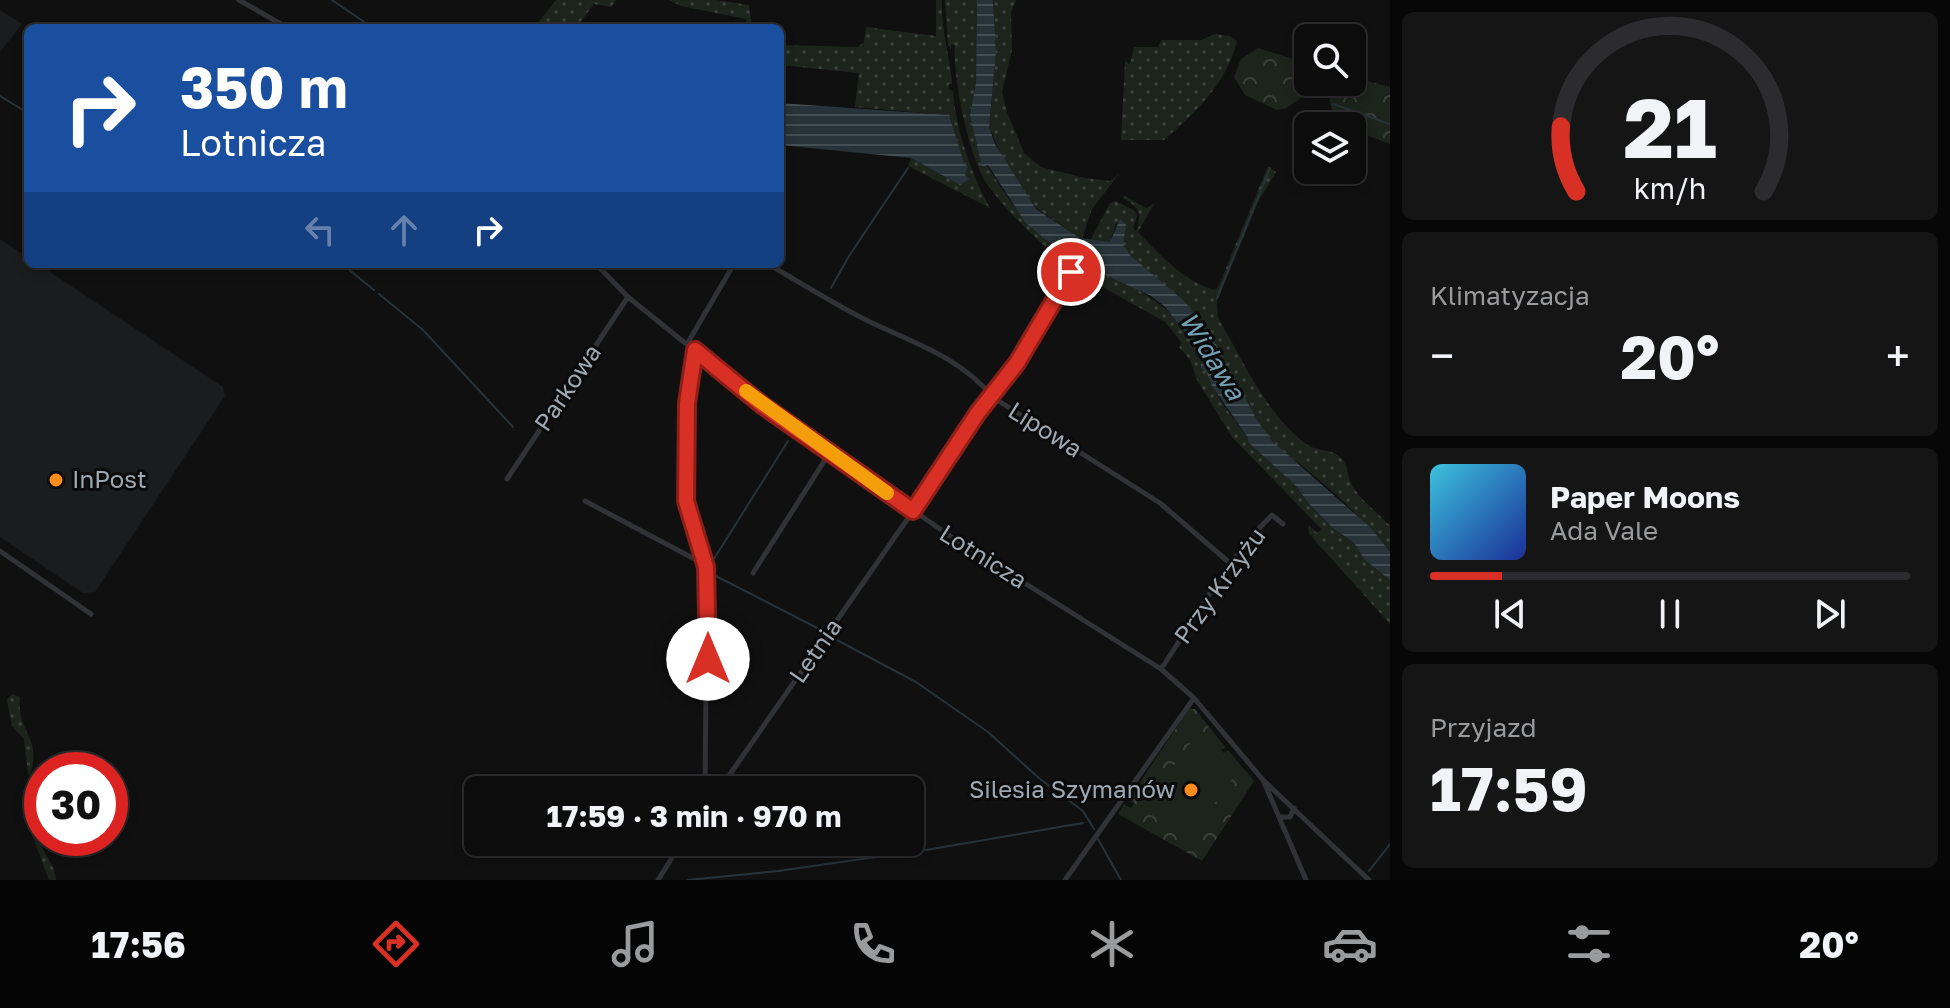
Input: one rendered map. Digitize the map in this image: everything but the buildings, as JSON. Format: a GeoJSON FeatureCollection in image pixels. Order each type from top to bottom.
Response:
{"type":"FeatureCollection","features":[{"type":"Feature","properties":{"kind":"street"},"geometry":{"type":"LineString","coordinates":[[239,0],[281,24]]}},
{"type":"Feature","properties":{"kind":"street"},"geometry":{"type":"LineString","coordinates":[[600,268],[628,297]]}},
{"type":"Feature","properties":{"kind":"street"},"geometry":{"type":"LineString","coordinates":[[705,776],[708,659],[705,564],[686,501],[687,403],[691,346],[732,268]]}},
{"type":"Feature","properties":{"kind":"street","name":"Lipowa"},"geometry":{"type":"LineString","coordinates":[[775,268],[868,321],[936,350],[983,385],[991,395],[1160,503],[1231,564]]}},
{"type":"Feature","properties":{"kind":"street","name":"Letnia"},"geometry":{"type":"LineString","coordinates":[[729,776],[991,395],[1017,363],[1071,272]]}},
{"type":"Feature","properties":{"kind":"street","name":"Lotnicza"},"geometry":{"type":"LineString","coordinates":[[628,297],[762,405],[913,511],[1161,669],[1194,698],[1263,780],[1368,879]]}},
{"type":"Feature","properties":{"kind":"street","name":"Parkowa"},"geometry":{"type":"LineString","coordinates":[[507,479],[628,297]]}},
{"type":"Feature","properties":{"kind":"street"},"geometry":{"type":"LineString","coordinates":[[753,573],[830,452]]}},
{"type":"Feature","properties":{"kind":"street"},"geometry":{"type":"LineString","coordinates":[[585,501],[705,564]]}},
{"type":"Feature","properties":{"kind":"street","name":"Przy Krzyżu"},"geometry":{"type":"LineString","coordinates":[[1161,669],[1231,564],[1272,515],[1283,524]]}},
{"type":"Feature","properties":{"kind":"street"},"geometry":{"type":"LineString","coordinates":[[0,551],[91,614]]}},
{"type":"Feature","properties":{"kind":"street"},"geometry":{"type":"LineString","coordinates":[[1065,880],[1194,698]]}},
{"type":"Feature","properties":{"kind":"street","name":"Lotnicza"},"geometry":{"type":"LineString","coordinates":[[1263,780],[1306,880]]}},
{"type":"Feature","properties":{"kind":"street"},"geometry":{"type":"LineString","coordinates":[[1279,817],[1290,817],[1294,808]]}},
{"type":"Feature","properties":{"kind":"street"},"geometry":{"type":"LineString","coordinates":[[658,880],[673,856]]}},
{"type":"Feature","properties":{"kind":"shaded area"},"geometry":{"type":"Polygon","coordinates":[[[0,10],[22,24],[0,52],[0,10]]]}},
{"type":"Feature","properties":{"kind":"shaded area"},"geometry":{"type":"Polygon","coordinates":[[[0,239],[24,255],[24,268],[44,268],[223,387],[225,396],[95,592],[83,593],[0,537],[0,239]]]}},
{"type":"Feature","properties":{"kind":"green space"},"geometry":{"type":"Polygon","coordinates":[[[556,0],[616,0],[611,7],[594,4],[579,24],[537,24],[556,0]]]}},
{"type":"Feature","properties":{"kind":"green space"},"geometry":{"type":"Polygon","coordinates":[[[669,0],[716,0],[749,5],[751,24],[747,24],[746,19],[681,6],[669,0]]]}},
{"type":"Feature","properties":{"kind":"green space"},"geometry":{"type":"Polygon","coordinates":[[[936,0],[942,0],[952,81],[948,89],[953,91],[961,135],[990,208],[908,166],[911,158],[960,185],[969,178],[965,175],[968,167],[949,115],[855,107],[859,73],[784,65],[784,45],[858,47],[864,42],[866,27],[936,36],[936,0]]]}},
{"type":"Feature","properties":{"kind":"green space"},"geometry":{"type":"Polygon","coordinates":[[[945,0],[977,0],[976,82],[970,116],[982,167],[987,165],[1014,206],[1033,227],[1073,256],[1070,262],[1064,257],[1060,261],[1022,224],[995,195],[980,172],[963,116],[956,76],[955,45],[951,45],[951,49],[948,45],[945,0]]]}},
{"type":"Feature","properties":{"kind":"green space"},"geometry":{"type":"Polygon","coordinates":[[[993,0],[1016,0],[1011,13],[1012,50],[1002,92],[1024,153],[1041,167],[1085,178],[1110,181],[1119,174],[1092,209],[1082,239],[1036,208],[1004,161],[989,127],[996,52],[993,0]]]}},
{"type":"Feature","properties":{"kind":"green space"},"geometry":{"type":"Polygon","coordinates":[[[1214,34],[1230,36],[1237,41],[1226,70],[1209,96],[1164,140],[1121,140],[1125,61],[1130,64],[1134,47],[1158,47],[1161,40],[1202,40],[1214,34]]]}},
{"type":"Feature","properties":{"kind":"green space"},"geometry":{"type":"Polygon","coordinates":[[[1258,48],[1294,60],[1294,96],[1304,96],[1277,110],[1245,95],[1234,77],[1241,59],[1258,48]]]}},
{"type":"Feature","properties":{"kind":"green space"},"geometry":{"type":"Polygon","coordinates":[[[1366,81],[1390,87],[1390,144],[1366,135],[1366,112],[1332,110],[1329,96],[1366,96],[1366,81]]]}},
{"type":"Feature","properties":{"kind":"green space"},"geometry":{"type":"Polygon","coordinates":[[[1268,166],[1276,172],[1258,202],[1217,301],[1218,318],[1278,417],[1306,444],[1332,452],[1343,460],[1355,491],[1390,526],[1390,552],[1340,499],[1266,434],[1197,317],[1122,245],[1126,224],[1116,223],[1110,243],[1090,241],[1110,203],[1116,201],[1135,211],[1137,216],[1133,228],[1136,231],[1138,212],[1123,198],[1125,196],[1146,208],[1154,204],[1138,232],[1183,274],[1215,290],[1268,166]]]}},
{"type":"Feature","properties":{"kind":"green space"},"geometry":{"type":"Polygon","coordinates":[[[1080,260],[1146,295],[1187,330],[1201,351],[1217,394],[1248,442],[1296,486],[1332,527],[1354,543],[1365,560],[1390,580],[1390,624],[1312,537],[1313,534],[1310,536],[1308,528],[1309,525],[1317,533],[1321,529],[1232,437],[1197,380],[1190,360],[1179,347],[1182,343],[1165,322],[1081,275],[1077,268],[1080,260]]]}},
{"type":"Feature","properties":{"kind":"green space"},"geometry":{"type":"Polygon","coordinates":[[[12,694],[20,697],[22,719],[33,752],[25,752],[24,739],[12,726],[7,700],[12,694]]]}},
{"type":"Feature","properties":{"kind":"green space"},"geometry":{"type":"Polygon","coordinates":[[[1189,709],[1195,709],[1225,747],[1221,750],[1224,753],[1228,750],[1254,781],[1202,861],[1118,814],[1124,804],[1131,808],[1134,804],[1128,800],[1189,709]]]}},
{"type":"Feature","properties":{"kind":"green space","name":"Silesia Szymanów"},"geometry":{"type":"Polygon","coordinates":[[[1193,739],[1238,771],[1188,841],[1143,808],[1193,739]]]}},
{"type":"Feature","properties":{"kind":"green space"},"geometry":{"type":"Polygon","coordinates":[[[40,856],[47,856],[54,871],[56,880],[49,880],[40,856]]]}},
{"type":"Feature","properties":{"kind":"water","name":"Widawa"},"geometry":{"type":"Polygon","coordinates":[[[977,0],[993,0],[996,52],[989,127],[995,144],[1036,209],[1080,238],[1110,242],[1120,219],[1126,224],[1123,245],[1131,256],[1184,301],[1198,318],[1272,441],[1370,527],[1390,552],[1390,580],[1365,560],[1354,543],[1332,527],[1296,486],[1248,442],[1212,386],[1206,371],[1201,368],[1204,363],[1199,348],[1164,306],[1046,240],[1025,222],[988,165],[982,167],[970,116],[976,82],[977,0]]]}},
{"type":"Feature","properties":{"kind":"water"},"geometry":{"type":"Polygon","coordinates":[[[784,103],[949,115],[968,167],[965,175],[970,179],[960,185],[911,158],[784,145],[784,103]]]}},
{"type":"Feature","properties":{"kind":"waterway"},"geometry":{"type":"LineString","coordinates":[[332,0],[367,24]]}},
{"type":"Feature","properties":{"kind":"waterway"},"geometry":{"type":"LineString","coordinates":[[0,96],[24,111]]}},
{"type":"Feature","properties":{"kind":"waterway"},"geometry":{"type":"LineString","coordinates":[[1333,104],[1390,124]]}},
{"type":"Feature","properties":{"kind":"waterway"},"geometry":{"type":"LineString","coordinates":[[831,288],[908,168]]}},
{"type":"Feature","properties":{"kind":"waterway"},"geometry":{"type":"LineString","coordinates":[[1217,298],[1270,168]]}},
{"type":"Feature","properties":{"kind":"waterway"},"geometry":{"type":"LineString","coordinates":[[347,268],[374,290]]}},
{"type":"Feature","properties":{"kind":"waterway"},"geometry":{"type":"LineString","coordinates":[[379,294],[423,330],[513,427]]}},
{"type":"Feature","properties":{"kind":"waterway"},"geometry":{"type":"LineString","coordinates":[[788,441],[712,562],[712,574],[825,632]]}},
{"type":"Feature","properties":{"kind":"waterway"},"geometry":{"type":"LineString","coordinates":[[833,638],[916,682],[988,732],[1040,779],[1083,811],[1094,829]]}},
{"type":"Feature","properties":{"kind":"waterway"},"geometry":{"type":"LineString","coordinates":[[688,880],[778,871],[932,849],[1083,823]]}},
{"type":"Feature","properties":{"kind":"waterway"},"geometry":{"type":"LineString","coordinates":[[1098,839],[1121,880]]}},
{"type":"Feature","properties":{"kind":"waterway"},"geometry":{"type":"LineString","coordinates":[[1369,871],[1390,844]]}},
{"type":"Feature","properties":{"kind":"slow traffic"},"geometry":{"type":"LineString","coordinates":[[746,391],[887,493]]}},
{"type":"Feature","properties":{"kind":"place","name":"InPost"},"geometry":{"type":"Point","coordinates":[56,480]}},
{"type":"Feature","properties":{"kind":"place","name":"Silesia Szymanów"},"geometry":{"type":"Point","coordinates":[1191,790]}},
{"type":"Feature","properties":{"kind":"route"},"geometry":{"type":"LineString","coordinates":[[708,659],[706,567],[686,501],[687,403],[695,350],[762,405],[913,511],[977,414],[1017,363],[1071,272]]}}]}
